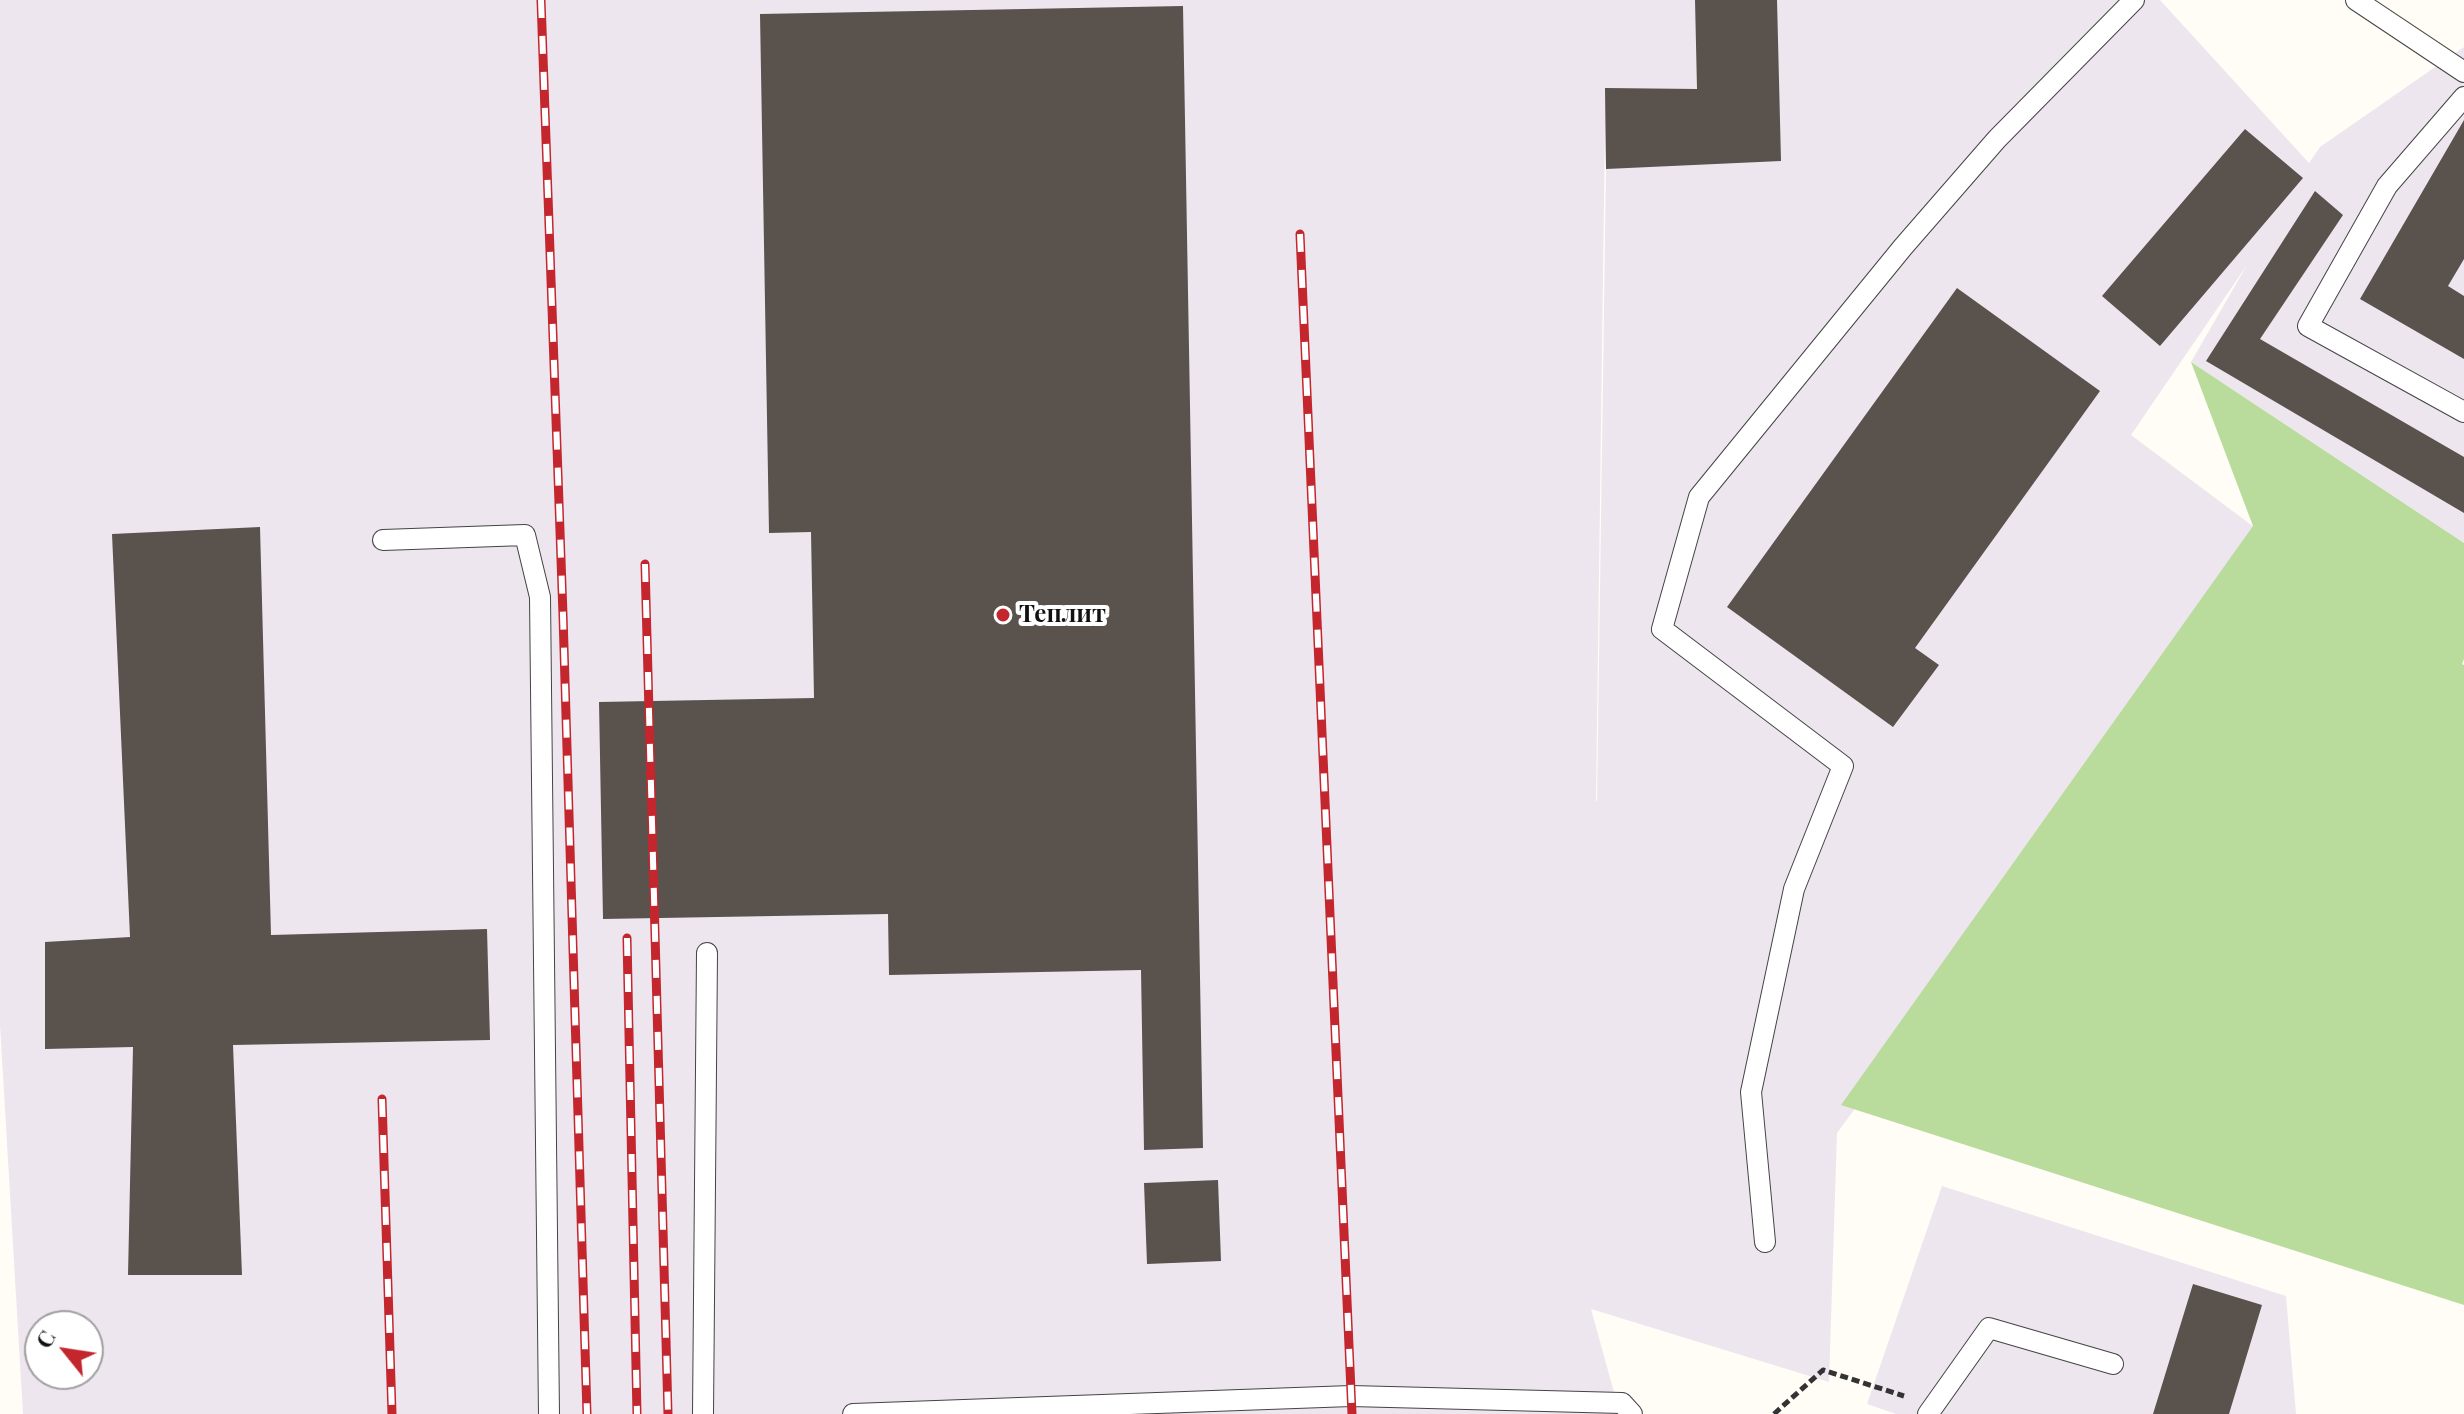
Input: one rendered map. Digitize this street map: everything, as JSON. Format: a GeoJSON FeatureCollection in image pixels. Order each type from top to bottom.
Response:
{"type":"FeatureCollection","features":[{"type":"Feature","properties":{"kind":"lane"},"geometry":{"type":"LineString","coordinates":[[1765,1242],[1751,1092],[1794,889],[1843,766],[1662,629],[1699,497],[1997,139],[2134,0]]}},
{"type":"Feature","properties":{"kind":"lane"},"geometry":{"type":"LineString","coordinates":[[2356,0],[2464,72]]}},
{"type":"Feature","properties":{"kind":"lane"},"geometry":{"type":"LineString","coordinates":[[2464,97],[2387,186],[2308,326],[2464,412]]}},
{"type":"Feature","properties":{"kind":"lane"},"geometry":{"type":"LineString","coordinates":[[383,540],[525,535],[540,597],[549,1414]]}},
{"type":"Feature","properties":{"kind":"lane"},"geometry":{"type":"LineString","coordinates":[[703,1414],[707,953]]}},
{"type":"Feature","properties":{"kind":"lane"},"geometry":{"type":"LineString","coordinates":[[1931,1410],[1989,1328],[2113,1364]]}},
{"type":"Feature","properties":{"kind":"lane"},"geometry":{"type":"LineString","coordinates":[[853,1414],[1351,1396],[1622,1403],[1632,1414]]}},
{"type":"Feature","properties":{"kind":"path"},"geometry":{"type":"LineString","coordinates":[[1774,1414],[1823,1370],[1931,1410]]}},
{"type":"Feature","properties":{"kind":"shaded area"},"geometry":{"type":"Polygon","coordinates":[[[0,0],[2160,0],[2309,163],[2320,147],[2464,47],[2464,543],[2191,362],[2247,265],[2131,435],[2274,542],[1837,1133],[1829,1382],[1591,1309],[1620,1414],[23,1414],[0,1025],[0,0]],[[1605,123],[1596,801],[1597,801],[1605,123]]]}},
{"type":"Feature","properties":{"kind":"shaded area"},"geometry":{"type":"Polygon","coordinates":[[[1942,1186],[2286,1296],[2296,1414],[1896,1414],[1867,1404],[1942,1186]]]}},
{"type":"Feature","properties":{"kind":"green space"},"geometry":{"type":"Polygon","coordinates":[[[2191,362],[2464,543],[2464,1305],[1841,1105],[2253,526],[2191,362]]]}},
{"type":"Feature","properties":{"kind":"building"},"geometry":{"type":"Polygon","coordinates":[[[1695,0],[1777,0],[1781,161],[1606,169],[1605,88],[1697,89],[1695,0]]]}},
{"type":"Feature","properties":{"kind":"building","name":"Теплит"},"geometry":{"type":"Polygon","coordinates":[[[1183,6],[1203,1148],[1144,1150],[1141,970],[889,975],[888,914],[603,919],[599,702],[814,698],[811,532],[769,533],[760,14],[1183,6]]]}},
{"type":"Feature","properties":{"kind":"building"},"geometry":{"type":"Polygon","coordinates":[[[2464,120],[2464,259],[2448,286],[2464,296],[2464,359],[2360,299],[2464,120]]]}},
{"type":"Feature","properties":{"kind":"building"},"geometry":{"type":"Polygon","coordinates":[[[2245,129],[2303,178],[2160,346],[2102,296],[2245,129]]]}},
{"type":"Feature","properties":{"kind":"building"},"geometry":{"type":"Polygon","coordinates":[[[2315,191],[2343,215],[2260,339],[2464,457],[2464,513],[2206,361],[2315,191]]]}},
{"type":"Feature","properties":{"kind":"building"},"geometry":{"type":"Polygon","coordinates":[[[1957,288],[2100,391],[1915,648],[1939,665],[1893,727],[1727,607],[1957,288]]]}},
{"type":"Feature","properties":{"kind":"building"},"geometry":{"type":"Polygon","coordinates":[[[260,527],[271,935],[487,929],[490,1040],[233,1045],[242,1275],[128,1275],[133,1047],[45,1049],[45,942],[130,937],[112,534],[260,527]]]}},
{"type":"Feature","properties":{"kind":"building"},"geometry":{"type":"Polygon","coordinates":[[[1218,1180],[1221,1261],[1147,1264],[1144,1183],[1218,1180]]]}},
{"type":"Feature","properties":{"kind":"building"},"geometry":{"type":"Polygon","coordinates":[[[2193,1284],[2262,1305],[2229,1414],[2153,1414],[2193,1284]]]}},
{"type":"Feature","properties":{"kind":"railway"},"geometry":{"type":"LineString","coordinates":[[541,0],[587,1414]]}},
{"type":"Feature","properties":{"kind":"railway"},"geometry":{"type":"LineString","coordinates":[[1300,234],[1352,1414]]}},
{"type":"Feature","properties":{"kind":"railway"},"geometry":{"type":"LineString","coordinates":[[645,564],[668,1414]]}},
{"type":"Feature","properties":{"kind":"railway"},"geometry":{"type":"LineString","coordinates":[[627,938],[637,1414]]}},
{"type":"Feature","properties":{"kind":"railway"},"geometry":{"type":"LineString","coordinates":[[382,1099],[392,1414]]}},
{"type":"Feature","properties":{"kind":"place","name":"Теплит"},"geometry":{"type":"Point","coordinates":[1003,615]}}]}
